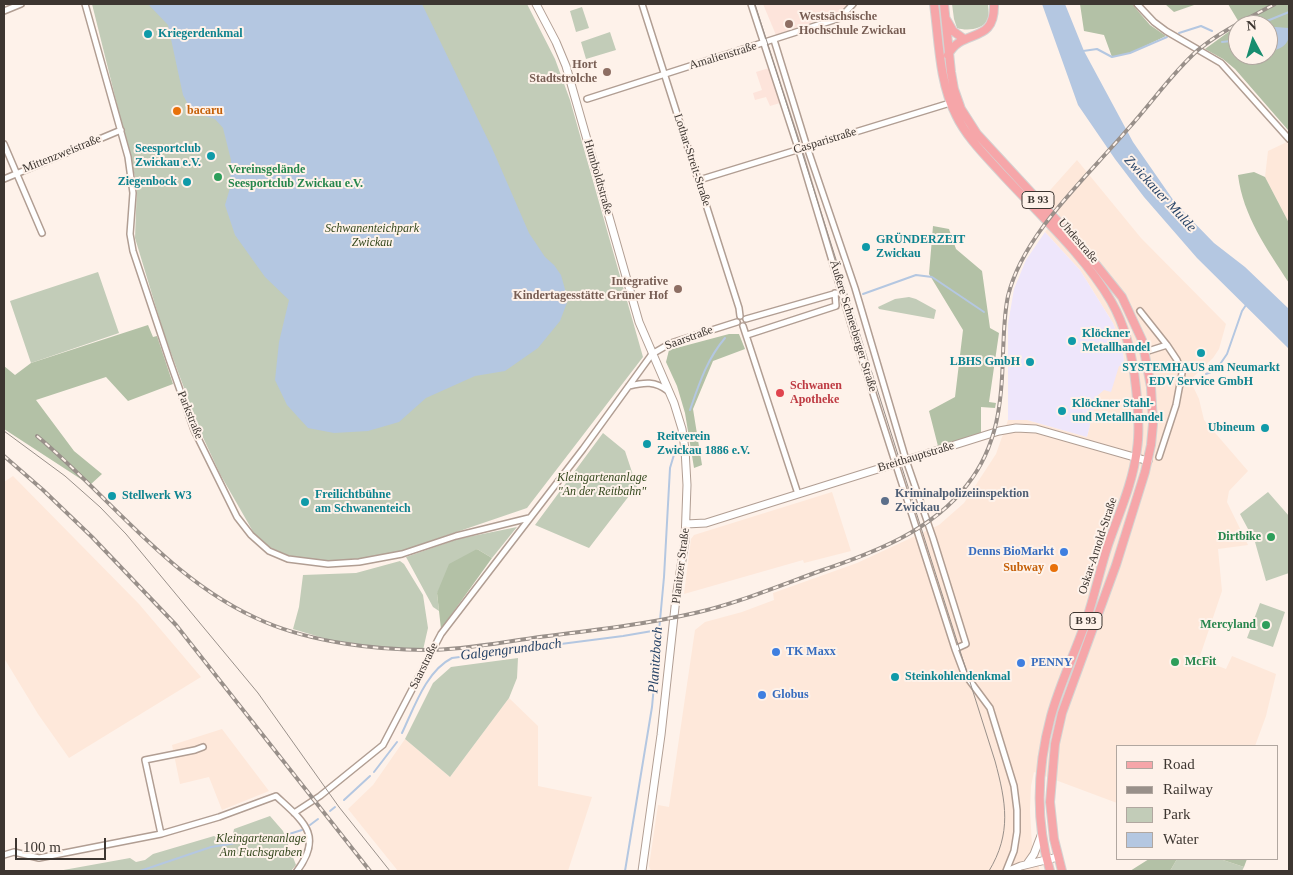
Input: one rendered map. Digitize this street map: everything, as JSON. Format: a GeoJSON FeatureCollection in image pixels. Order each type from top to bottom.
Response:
{"type":"FeatureCollection","features":[{"type":"Feature","properties":{"kind":"main road","name":"Uhdestraße"},"geometry":{"type":"LineString","coordinates":[[934,4],[944,78],[950,103],[960,124],[974,143],[1079,257],[1112,303],[1130,348],[1134,368],[1138,416],[1136,458]]}},
{"type":"Feature","properties":{"kind":"main road","name":"Uhdestraße"},"geometry":{"type":"LineString","coordinates":[[944,4],[948,55],[956,95],[966,118],[978,134],[1085,251],[1122,297],[1133,318],[1145,352],[1153,411],[1152,445],[1148,461]]}},
{"type":"Feature","properties":{"kind":"main road"},"geometry":{"type":"LineString","coordinates":[[948,55],[951,49],[964,39],[974,37],[986,30],[994,14],[994,4]]}},
{"type":"Feature","properties":{"kind":"main road","name":"Humboldtstraße"},"geometry":{"type":"LineString","coordinates":[[537,5],[556,42],[568,72],[639,322],[652,354]]}},
{"type":"Feature","properties":{"kind":"main road"},"geometry":{"type":"LineString","coordinates":[[945,16],[954,31],[964,39]]}},
{"type":"Feature","properties":{"kind":"main road","name":"Planitzer Straße"},"geometry":{"type":"LineString","coordinates":[[642,871],[661,735],[686,524],[687,485],[684,443],[679,419],[670,391],[652,354]]}},
{"type":"Feature","properties":{"kind":"main road","name":"Breithauptstraße"},"geometry":{"type":"LineString","coordinates":[[686,524],[706,522],[999,431],[1016,428],[1036,429],[1148,461]]}},
{"type":"Feature","properties":{"kind":"main road","name":"Oskar-Arnold-Straße"},"geometry":{"type":"LineString","coordinates":[[1050,871],[1046,859],[1039,801],[1039,784],[1045,742],[1051,715],[1087,619],[1099,574],[1124,502],[1136,458]]}},
{"type":"Feature","properties":{"kind":"main road","name":"Oskar-Arnold-Straße"},"geometry":{"type":"LineString","coordinates":[[1062,871],[1058,857],[1050,802],[1051,772],[1057,731],[1116,565],[1148,461]]}},
{"type":"Feature","properties":{"kind":"main road"},"geometry":{"type":"LineString","coordinates":[[1027,864],[1034,854],[1042,833]]}},
{"type":"Feature","properties":{"kind":"main road","name":"Äußere Schneeberger Straße"},"geometry":{"type":"LineString","coordinates":[[1008,871],[1027,864],[1058,857]]}},
{"type":"Feature","properties":{"kind":"street"},"geometry":{"type":"LineString","coordinates":[[4,11],[21,4]]}},
{"type":"Feature","properties":{"kind":"street","name":"Parkstraße"},"geometry":{"type":"LineString","coordinates":[[85,4],[128,157],[133,193],[130,234],[133,251],[168,359],[194,430],[237,517],[251,535],[269,551],[288,559],[343,564],[402,554],[456,536],[529,518]]}},
{"type":"Feature","properties":{"kind":"street","name":"Lothar-Streit-Straße"},"geometry":{"type":"LineString","coordinates":[[642,4],[699,180],[740,316]]}},
{"type":"Feature","properties":{"kind":"street","name":"Äußere Schneeberger Straße"},"geometry":{"type":"LineString","coordinates":[[751,4],[799,150],[955,648],[964,673],[990,708],[1014,786],[1017,832],[1008,871]]}},
{"type":"Feature","properties":{"kind":"street","name":"Amalienstraße"},"geometry":{"type":"LineString","coordinates":[[587,99],[764,44],[840,18],[853,4]]}},
{"type":"Feature","properties":{"kind":"street"},"geometry":{"type":"LineString","coordinates":[[1137,4],[1154,22],[1221,64],[1289,139]]}},
{"type":"Feature","properties":{"kind":"street","name":"Äußere Schneeberger Straße"},"geometry":{"type":"LineString","coordinates":[[774,40],[807,147],[855,288],[906,460],[966,644],[955,648]]}},
{"type":"Feature","properties":{"kind":"street","name":"Casparistraße"},"geometry":{"type":"LineString","coordinates":[[699,180],[950,103]]}},
{"type":"Feature","properties":{"kind":"street","name":"Mittenzweistraße"},"geometry":{"type":"LineString","coordinates":[[4,179],[121,130]]}},
{"type":"Feature","properties":{"kind":"street"},"geometry":{"type":"LineString","coordinates":[[4,144],[42,233]]}},
{"type":"Feature","properties":{"kind":"street"},"geometry":{"type":"LineString","coordinates":[[746,320],[842,292]]}},
{"type":"Feature","properties":{"kind":"street"},"geometry":{"type":"LineString","coordinates":[[747,335],[836,306],[835,293]]}},
{"type":"Feature","properties":{"kind":"street"},"geometry":{"type":"LineString","coordinates":[[1140,311],[1177,360],[1182,374],[1176,405],[1159,457]]}},
{"type":"Feature","properties":{"kind":"street"},"geometry":{"type":"LineString","coordinates":[[746,320],[740,316],[737,322],[739,326],[743,326],[747,335],[798,494]]}},
{"type":"Feature","properties":{"kind":"street"},"geometry":{"type":"LineString","coordinates":[[743,326],[746,324],[746,320]]}},
{"type":"Feature","properties":{"kind":"street","name":"Saarstraße"},"geometry":{"type":"LineString","coordinates":[[294,813],[327,790],[383,744],[441,634],[583,449],[652,354],[671,343],[737,322]]}},
{"type":"Feature","properties":{"kind":"street"},"geometry":{"type":"LineString","coordinates":[[1145,352],[1167,346]]}},
{"type":"Feature","properties":{"kind":"street"},"geometry":{"type":"LineString","coordinates":[[629,386],[654,383],[670,391]]}},
{"type":"Feature","properties":{"kind":"street"},"geometry":{"type":"LineString","coordinates":[[161,834],[145,760],[203,747]]}},
{"type":"Feature","properties":{"kind":"street"},"geometry":{"type":"LineString","coordinates":[[4,855],[14,852],[39,858],[161,834],[219,817],[276,796],[294,813],[308,831],[310,850],[297,871]]}},
{"type":"Feature","properties":{"kind":"shaded area","name":"Westsächsische Hochschule Zwickau"},"geometry":{"type":"Polygon","coordinates":[[[763,4],[847,4],[841,12],[776,35],[763,4]]]}},
{"type":"Feature","properties":{"kind":"shaded area"},"geometry":{"type":"Polygon","coordinates":[[[769,68],[780,103],[770,106],[766,97],[755,100],[753,93],[762,90],[756,72],[769,68]]]}},
{"type":"Feature","properties":{"kind":"shaded area"},"geometry":{"type":"Polygon","coordinates":[[[1287,142],[1289,146],[1289,223],[1265,177],[1268,151],[1287,142]]]}},
{"type":"Feature","properties":{"kind":"shaded area"},"geometry":{"type":"Polygon","coordinates":[[[1077,160],[1141,238],[1226,324],[1219,349],[1213,358],[1190,380],[1199,399],[1204,420],[1248,471],[1229,491],[1227,502],[1248,545],[1218,549],[1222,591],[1199,659],[1226,669],[1232,656],[1276,674],[1266,716],[1255,745],[1116,745],[1116,803],[1034,772],[1031,786],[1030,810],[1032,846],[1040,871],[651,871],[649,866],[658,805],[669,807],[695,630],[705,622],[742,612],[774,600],[773,593],[857,563],[939,525],[964,503],[996,454],[1008,420],[1027,420],[1087,437],[1097,396],[1119,365],[1125,367],[1122,346],[1113,323],[1080,270],[1045,232],[1059,214],[1044,197],[1077,160]]]}},
{"type":"Feature","properties":{"kind":"shaded area"},"geometry":{"type":"Polygon","coordinates":[[[1045,232],[1080,270],[1113,323],[1122,346],[1125,367],[1119,366],[1111,392],[1104,390],[1097,396],[1087,437],[1027,420],[1008,420],[1008,324],[1014,289],[1026,260],[1045,232]]]}},
{"type":"Feature","properties":{"kind":"shaded area"},"geometry":{"type":"Polygon","coordinates":[[[13,476],[139,604],[201,677],[69,758],[38,714],[4,658],[4,482],[13,476]]]}},
{"type":"Feature","properties":{"kind":"shaded area"},"geometry":{"type":"Polygon","coordinates":[[[832,492],[851,551],[804,563],[803,560],[684,594],[691,539],[694,535],[832,492]]]}},
{"type":"Feature","properties":{"kind":"shaded area"},"geometry":{"type":"Polygon","coordinates":[[[509,698],[538,726],[538,786],[592,797],[568,871],[398,871],[348,809],[373,785],[405,739],[450,777],[509,698]]]}},
{"type":"Feature","properties":{"kind":"shaded area"},"geometry":{"type":"Polygon","coordinates":[[[222,729],[269,791],[222,810],[209,777],[180,784],[172,745],[222,729]]]}},
{"type":"Feature","properties":{"kind":"green space","name":"Schwanenteichpark Zwickau"},"geometry":{"type":"Polygon","coordinates":[[[92,4],[527,4],[555,59],[570,100],[643,357],[527,508],[398,552],[361,561],[332,563],[296,559],[267,546],[255,535],[220,474],[200,431],[164,334],[135,238],[137,185],[92,4]]]}},
{"type":"Feature","properties":{"kind":"green space"},"geometry":{"type":"Polygon","coordinates":[[[952,4],[988,4],[988,18],[978,28],[957,28],[952,4]]]}},
{"type":"Feature","properties":{"kind":"green space"},"geometry":{"type":"Polygon","coordinates":[[[1080,4],[1132,4],[1150,25],[1166,36],[1130,53],[1112,57],[1104,35],[1084,31],[1080,4]]]}},
{"type":"Feature","properties":{"kind":"green space"},"geometry":{"type":"Polygon","coordinates":[[[1165,4],[1197,4],[1174,12],[1165,4]]]}},
{"type":"Feature","properties":{"kind":"green space"},"geometry":{"type":"Polygon","coordinates":[[[1228,4],[1289,4],[1288,130],[1230,65],[1278,65],[1278,15],[1235,15],[1228,4]]]}},
{"type":"Feature","properties":{"kind":"green space"},"geometry":{"type":"Polygon","coordinates":[[[582,7],[589,28],[576,32],[570,11],[582,7]]]}},
{"type":"Feature","properties":{"kind":"green space"},"geometry":{"type":"Polygon","coordinates":[[[610,32],[616,50],[586,59],[581,42],[610,32]]]}},
{"type":"Feature","properties":{"kind":"green space"},"geometry":{"type":"Polygon","coordinates":[[[1228,32],[1228,63],[1205,49],[1228,32]]]}},
{"type":"Feature","properties":{"kind":"green space"},"geometry":{"type":"Polygon","coordinates":[[[1254,172],[1265,177],[1289,223],[1289,283],[1257,232],[1245,204],[1238,175],[1254,172]]]}},
{"type":"Feature","properties":{"kind":"green space"},"geometry":{"type":"Polygon","coordinates":[[[933,226],[949,229],[956,249],[982,271],[990,328],[999,333],[989,402],[996,403],[995,408],[981,407],[981,437],[939,450],[929,411],[955,397],[963,330],[929,274],[933,226]]]}},
{"type":"Feature","properties":{"kind":"green space"},"geometry":{"type":"Polygon","coordinates":[[[98,272],[119,333],[31,363],[10,301],[98,272]]]}},
{"type":"Feature","properties":{"kind":"green space"},"geometry":{"type":"Polygon","coordinates":[[[909,297],[936,310],[934,319],[879,309],[878,307],[895,299],[909,297]]]}},
{"type":"Feature","properties":{"kind":"green space"},"geometry":{"type":"Polygon","coordinates":[[[148,325],[153,337],[157,336],[173,384],[128,401],[106,377],[36,400],[74,451],[102,474],[90,485],[4,429],[4,366],[15,375],[31,363],[148,325]]]}},
{"type":"Feature","properties":{"kind":"green space"},"geometry":{"type":"Polygon","coordinates":[[[729,334],[739,334],[745,349],[713,361],[693,409],[702,465],[694,468],[685,413],[677,386],[666,362],[669,350],[729,334]]]}},
{"type":"Feature","properties":{"kind":"green space","name":"Kleingartenanlage \"An der Reitbahn\""},"geometry":{"type":"Polygon","coordinates":[[[603,433],[625,451],[638,490],[632,492],[589,548],[535,525],[603,433]]]}},
{"type":"Feature","properties":{"kind":"green space","name":"Dirtbike"},"geometry":{"type":"Polygon","coordinates":[[[1268,492],[1289,516],[1289,573],[1266,581],[1255,542],[1240,514],[1268,492]]]}},
{"type":"Feature","properties":{"kind":"green space"},"geometry":{"type":"Polygon","coordinates":[[[517,527],[492,558],[477,549],[437,593],[439,611],[433,607],[406,557],[458,539],[517,527]]]}},
{"type":"Feature","properties":{"kind":"green space"},"geometry":{"type":"Polygon","coordinates":[[[477,549],[492,558],[441,629],[437,593],[449,564],[477,549]]]}},
{"type":"Feature","properties":{"kind":"green space"},"geometry":{"type":"Polygon","coordinates":[[[400,561],[404,564],[423,595],[428,628],[423,650],[333,641],[293,629],[299,607],[303,575],[356,573],[400,561]]]}},
{"type":"Feature","properties":{"kind":"green space","name":"Mercyland"},"geometry":{"type":"Polygon","coordinates":[[[1260,603],[1285,612],[1273,647],[1247,638],[1260,603]]]}},
{"type":"Feature","properties":{"kind":"green space"},"geometry":{"type":"Polygon","coordinates":[[[518,658],[517,678],[509,698],[450,777],[405,739],[433,683],[451,667],[518,658]]]}},
{"type":"Feature","properties":{"kind":"green space","name":"Kleingartenanlage Am Fuchsgraben"},"geometry":{"type":"Polygon","coordinates":[[[270,816],[283,831],[296,865],[291,871],[58,871],[130,858],[136,862],[145,860],[153,854],[214,836],[219,839],[233,834],[234,829],[270,816]]]}},
{"type":"Feature","properties":{"kind":"green space"},"geometry":{"type":"Polygon","coordinates":[[[1147,860],[1176,860],[1170,871],[1130,871],[1147,860]]]}},
{"type":"Feature","properties":{"kind":"green space"},"geometry":{"type":"Polygon","coordinates":[[[1176,860],[1223,860],[1244,867],[1242,871],[1170,871],[1176,860]]]}},
{"type":"Feature","properties":{"kind":"green space"},"geometry":{"type":"Polygon","coordinates":[[[1223,860],[1247,860],[1244,867],[1223,860]]]}},
{"type":"Feature","properties":{"kind":"water"},"geometry":{"type":"Polygon","coordinates":[[[148,4],[422,4],[492,148],[529,233],[545,257],[561,275],[568,300],[560,321],[538,348],[505,371],[475,376],[426,398],[399,422],[368,431],[334,433],[308,428],[287,405],[275,380],[279,342],[289,300],[265,277],[235,235],[225,205],[230,188],[231,160],[223,128],[215,119],[198,114],[190,108],[183,95],[168,25],[148,4]]]}},
{"type":"Feature","properties":{"kind":"water","name":"Zwickauer Mulde"},"geometry":{"type":"Polygon","coordinates":[[[1042,4],[1065,4],[1084,51],[1133,142],[1176,204],[1214,243],[1245,267],[1289,309],[1289,349],[1197,258],[1144,197],[1115,159],[1078,105],[1042,4]]]}},
{"type":"Feature","properties":{"kind":"water"},"geometry":{"type":"Polygon","coordinates":[[[1278,27],[1289,28],[1287,42],[1278,49],[1278,27]]]}},
{"type":"Feature","properties":{"kind":"waterway"},"geometry":{"type":"LineString","coordinates":[[1278,16],[1289,12]]}},
{"type":"Feature","properties":{"kind":"waterway"},"geometry":{"type":"LineString","coordinates":[[1179,33],[1201,26],[1212,31]]}},
{"type":"Feature","properties":{"kind":"waterway"},"geometry":{"type":"LineString","coordinates":[[1083,51],[1097,49],[1112,57],[1130,53],[1167,37]]}},
{"type":"Feature","properties":{"kind":"waterway"},"geometry":{"type":"LineString","coordinates":[[1222,42],[1228,41]]}},
{"type":"Feature","properties":{"kind":"waterway","name":"Planitzbach"},"geometry":{"type":"LineString","coordinates":[[863,294],[916,275],[932,277],[984,312]]}},
{"type":"Feature","properties":{"kind":"waterway","name":"Planitzbach"},"geometry":{"type":"LineString","coordinates":[[1206,374],[1216,370],[1227,354],[1242,311],[1246,305]]}},
{"type":"Feature","properties":{"kind":"waterway","name":"Planitzbach"},"geometry":{"type":"LineString","coordinates":[[690,410],[708,363],[725,338]]}},
{"type":"Feature","properties":{"kind":"waterway","name":"Planitzbach"},"geometry":{"type":"LineString","coordinates":[[625,871],[652,707],[664,577],[670,468],[676,448]]}},
{"type":"Feature","properties":{"kind":"waterway","name":"Galgengrundbach"},"geometry":{"type":"LineString","coordinates":[[402,733],[428,681],[443,664],[452,658],[623,636],[658,630],[660,628]]}},
{"type":"Feature","properties":{"kind":"waterway","name":"Galgengrundbach"},"geometry":{"type":"LineString","coordinates":[[374,772],[397,742]]}},
{"type":"Feature","properties":{"kind":"waterway","name":"Galgengrundbach"},"geometry":{"type":"LineString","coordinates":[[344,800],[370,776]]}},
{"type":"Feature","properties":{"kind":"waterway","name":"Galgengrundbach"},"geometry":{"type":"LineString","coordinates":[[330,811],[335,807]]}},
{"type":"Feature","properties":{"kind":"waterway","name":"Galgengrundbach"},"geometry":{"type":"LineString","coordinates":[[310,825],[318,819]]}},
{"type":"Feature","properties":{"kind":"waterway","name":"Galgengrundbach"},"geometry":{"type":"LineString","coordinates":[[140,871],[211,847],[286,835],[302,830]]}},
{"type":"Feature","properties":{"kind":"tram line"},"geometry":{"type":"LineString","coordinates":[[755,4],[995,761],[1002,790],[1005,817],[1001,844],[989,871]]}},
{"type":"Feature","properties":{"kind":"tram line"},"geometry":{"type":"LineString","coordinates":[[4,431],[65,476],[100,507],[126,534],[258,693],[339,807],[390,871]]}},
{"type":"Feature","properties":{"kind":"railway"},"geometry":{"type":"LineString","coordinates":[[37,436],[144,538],[201,586],[232,606],[265,622],[323,640],[407,650],[466,648],[655,621],[711,609],[758,594],[881,548],[919,528],[953,501],[977,470],[986,455],[992,439],[999,406],[1004,324],[1008,296],[1016,273],[1041,229],[1075,187],[1188,59],[1216,37],[1275,4]]}},
{"type":"Feature","properties":{"kind":"railway"},"geometry":{"type":"LineString","coordinates":[[4,456],[92,537],[176,625],[370,871]]}},
{"type":"Feature","properties":{"kind":"place","name":"Westsächsische Hochschule Zwickau"},"geometry":{"type":"Point","coordinates":[789,24]}},
{"type":"Feature","properties":{"kind":"place","name":"Kriegerdenkmal"},"geometry":{"type":"Point","coordinates":[148,34]}},
{"type":"Feature","properties":{"kind":"place","name":"Hort Stadtstrolche"},"geometry":{"type":"Point","coordinates":[607,72]}},
{"type":"Feature","properties":{"kind":"place","name":"bacaru"},"geometry":{"type":"Point","coordinates":[177,111]}},
{"type":"Feature","properties":{"kind":"place","name":"Seesportclub Zwickau e.V."},"geometry":{"type":"Point","coordinates":[211,156]}},
{"type":"Feature","properties":{"kind":"place","name":"Vereinsgelände Seesportclub Zwickau e.V."},"geometry":{"type":"Point","coordinates":[218,177]}},
{"type":"Feature","properties":{"kind":"place","name":"Ziegenbock"},"geometry":{"type":"Point","coordinates":[187,182]}},
{"type":"Feature","properties":{"kind":"place","name":"GRÜNDERZEIT Zwickau"},"geometry":{"type":"Point","coordinates":[866,247]}},
{"type":"Feature","properties":{"kind":"place","name":"Integrative Kindertagesstätte Grüner Hof"},"geometry":{"type":"Point","coordinates":[678,289]}},
{"type":"Feature","properties":{"kind":"place","name":"Klöckner Metallhandel"},"geometry":{"type":"Point","coordinates":[1072,341]}},
{"type":"Feature","properties":{"kind":"place","name":"SYSTEMHAUS am Neumarkt EDV Service GmbH"},"geometry":{"type":"Point","coordinates":[1201,353]}},
{"type":"Feature","properties":{"kind":"place","name":"LBHS GmbH"},"geometry":{"type":"Point","coordinates":[1030,362]}},
{"type":"Feature","properties":{"kind":"place","name":"Schwanen Apotheke"},"geometry":{"type":"Point","coordinates":[780,393]}},
{"type":"Feature","properties":{"kind":"place","name":"Klöckner Stahl- und Metallhandel"},"geometry":{"type":"Point","coordinates":[1062,411]}},
{"type":"Feature","properties":{"kind":"place","name":"Ubineum"},"geometry":{"type":"Point","coordinates":[1265,428]}},
{"type":"Feature","properties":{"kind":"place","name":"Reitverein Zwickau 1886 e.V."},"geometry":{"type":"Point","coordinates":[647,444]}},
{"type":"Feature","properties":{"kind":"place","name":"Stellwerk W3"},"geometry":{"type":"Point","coordinates":[112,496]}},
{"type":"Feature","properties":{"kind":"place","name":"Kriminalpolizeiinspektion Zwickau"},"geometry":{"type":"Point","coordinates":[885,501]}},
{"type":"Feature","properties":{"kind":"place","name":"Freilichtbühne am Schwanenteich"},"geometry":{"type":"Point","coordinates":[305,502]}},
{"type":"Feature","properties":{"kind":"place","name":"Dirtbike"},"geometry":{"type":"Point","coordinates":[1271,537]}},
{"type":"Feature","properties":{"kind":"place","name":"Denns BioMarkt"},"geometry":{"type":"Point","coordinates":[1064,552]}},
{"type":"Feature","properties":{"kind":"place","name":"Subway"},"geometry":{"type":"Point","coordinates":[1054,568]}},
{"type":"Feature","properties":{"kind":"place","name":"Mercyland"},"geometry":{"type":"Point","coordinates":[1266,625]}},
{"type":"Feature","properties":{"kind":"place","name":"TK Maxx"},"geometry":{"type":"Point","coordinates":[776,652]}},
{"type":"Feature","properties":{"kind":"place","name":"McFit"},"geometry":{"type":"Point","coordinates":[1175,662]}},
{"type":"Feature","properties":{"kind":"place","name":"PENNY"},"geometry":{"type":"Point","coordinates":[1021,663]}},
{"type":"Feature","properties":{"kind":"place","name":"Steinkohlendenkmal"},"geometry":{"type":"Point","coordinates":[895,677]}},
{"type":"Feature","properties":{"kind":"place","name":"Globus"},"geometry":{"type":"Point","coordinates":[762,695]}}]}
